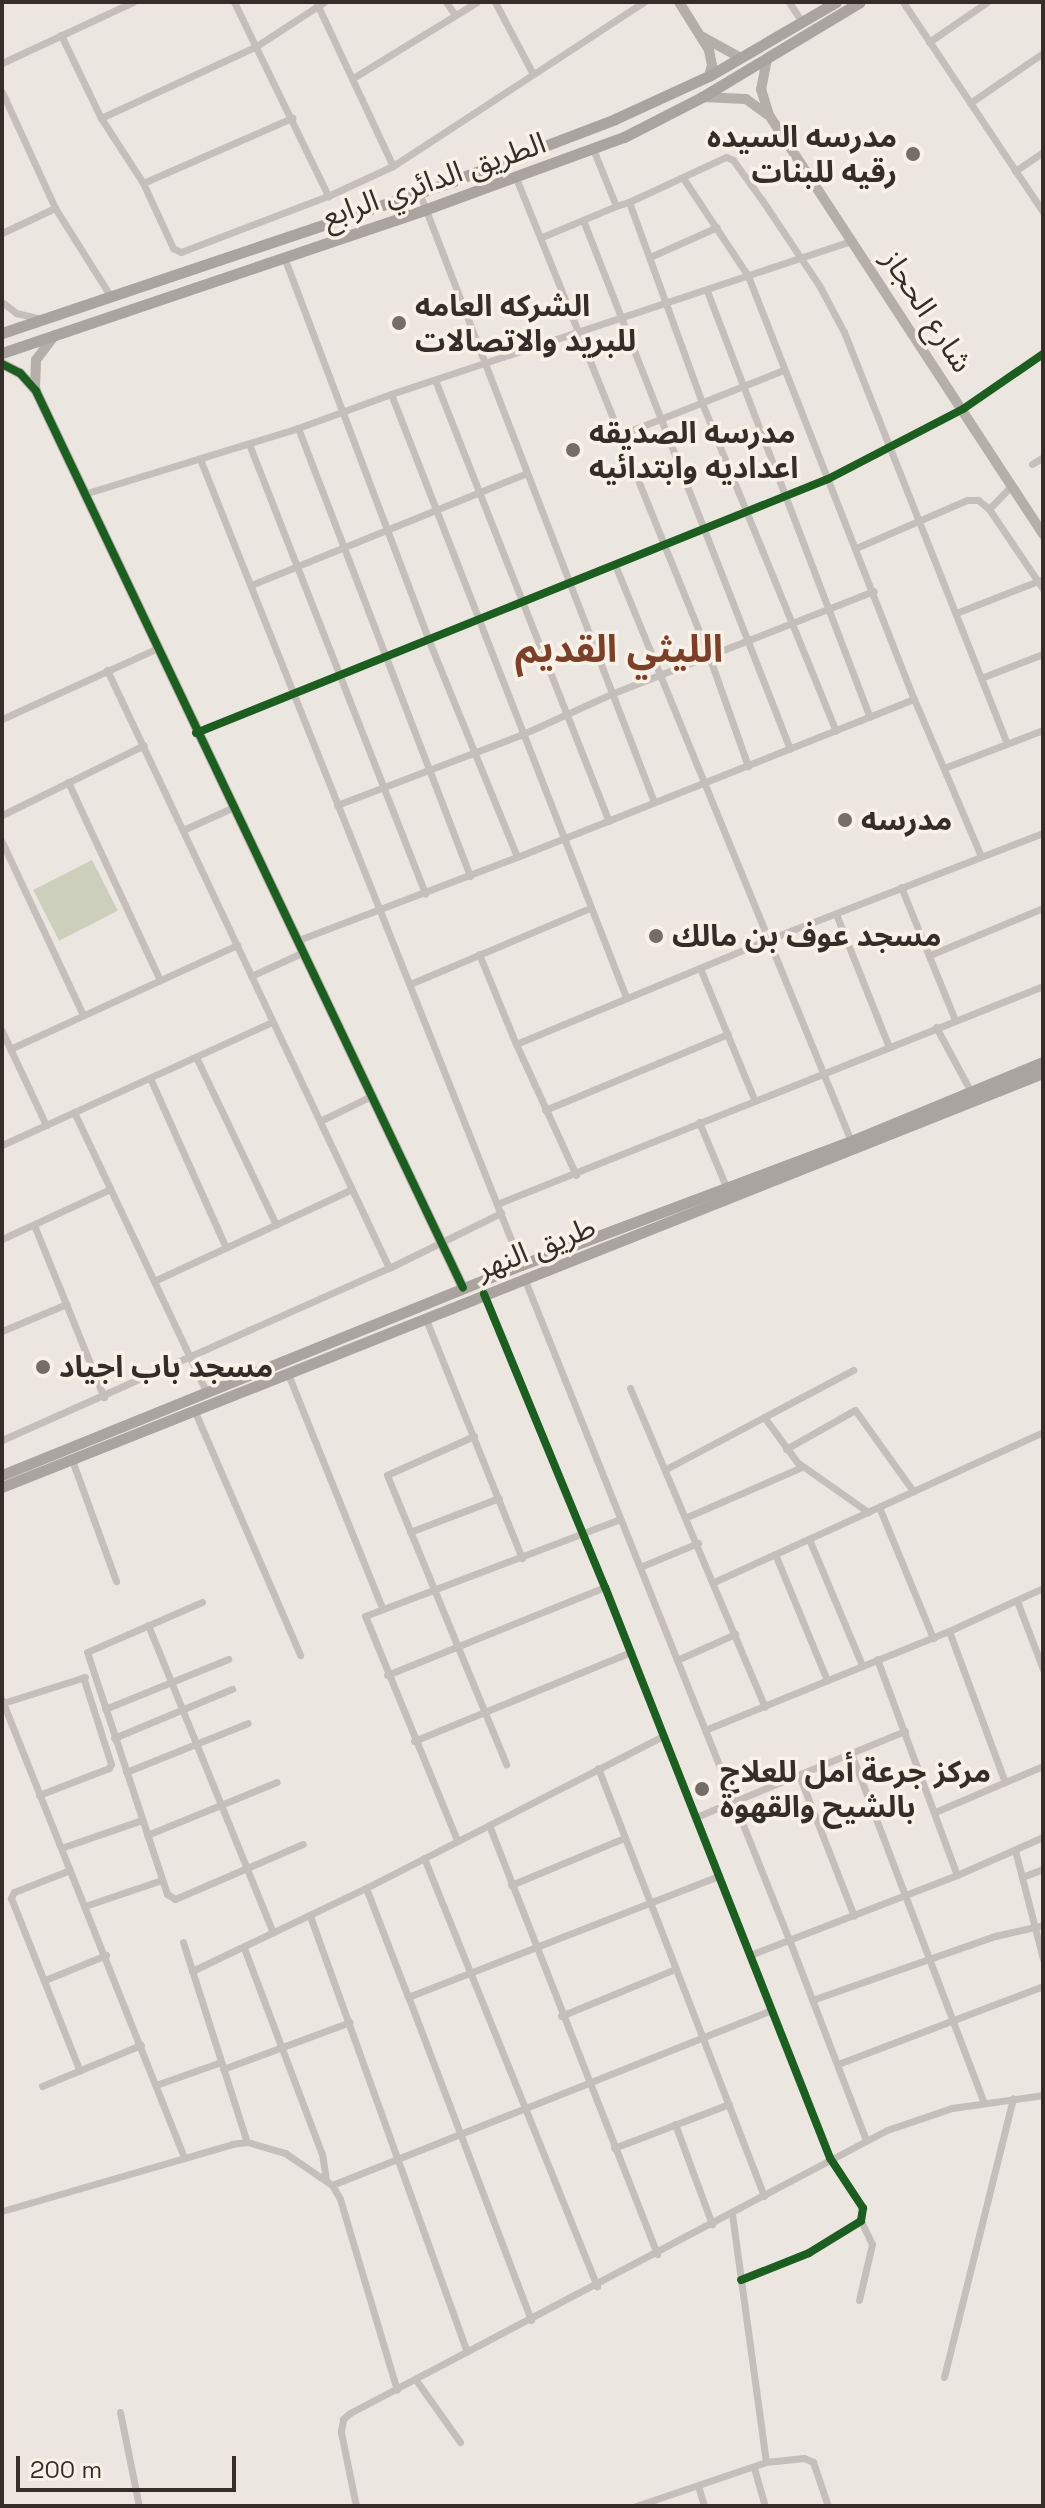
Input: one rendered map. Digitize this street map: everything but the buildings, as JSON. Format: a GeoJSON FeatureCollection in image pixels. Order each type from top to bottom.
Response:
{"type":"FeatureCollection","features":[{"type":"Feature","properties":{"kind":"main road","name":"الطريق الدائري الرابع"},"geometry":{"type":"LineString","coordinates":[[2,333],[419,192],[615,119],[709,76],[836,2]]}},
{"type":"Feature","properties":{"kind":"main road","name":"الطريق الدائري الرابع"},"geometry":{"type":"LineString","coordinates":[[2,353],[424,210],[593,149],[702,97],[860,2]]}},
{"type":"Feature","properties":{"kind":"main road","name":"طريق النهر"},"geometry":{"type":"LineString","coordinates":[[2,1487],[524,1278],[727,1189],[1043,1062]]}},
{"type":"Feature","properties":{"kind":"main road","name":"طريق النهر"},"geometry":{"type":"LineString","coordinates":[[2,1475],[521,1265],[656,1220],[1043,1073]]}},
{"type":"Feature","properties":{"kind":"main road"},"geometry":{"type":"LineString","coordinates":[[300,1355],[304,1367]]}},
{"type":"Feature","properties":{"kind":"street"},"geometry":{"type":"LineString","coordinates":[[2,63],[118,5],[133,2]]}},
{"type":"Feature","properties":{"kind":"street"},"geometry":{"type":"LineString","coordinates":[[234,2],[328,196]]}},
{"type":"Feature","properties":{"kind":"street"},"geometry":{"type":"LineString","coordinates":[[446,2],[455,15]]}},
{"type":"Feature","properties":{"kind":"street"},"geometry":{"type":"LineString","coordinates":[[353,78],[477,2]]}},
{"type":"Feature","properties":{"kind":"street"},"geometry":{"type":"LineString","coordinates":[[495,2],[533,74]]}},
{"type":"Feature","properties":{"kind":"street"},"geometry":{"type":"LineString","coordinates":[[61,35],[101,118],[143,183],[173,248],[181,252],[328,196],[393,166],[644,2]]}},
{"type":"Feature","properties":{"kind":"street"},"geometry":{"type":"LineString","coordinates":[[679,2],[711,58],[709,76]]}},
{"type":"Feature","properties":{"kind":"street"},"geometry":{"type":"LineString","coordinates":[[789,2],[802,22]]}},
{"type":"Feature","properties":{"kind":"street"},"geometry":{"type":"LineString","coordinates":[[903,2],[1043,212]]}},
{"type":"Feature","properties":{"kind":"street"},"geometry":{"type":"LineString","coordinates":[[929,42],[987,2]]}},
{"type":"Feature","properties":{"kind":"street"},"geometry":{"type":"LineString","coordinates":[[101,118],[255,47],[319,3],[393,166]]}},
{"type":"Feature","properties":{"kind":"street"},"geometry":{"type":"LineString","coordinates":[[699,33],[714,46],[739,57]]}},
{"type":"Feature","properties":{"kind":"street"},"geometry":{"type":"LineString","coordinates":[[970,103],[1043,53]]}},
{"type":"Feature","properties":{"kind":"street","name":"شارع الحجاز"},"geometry":{"type":"LineString","coordinates":[[767,59],[761,89],[769,115],[1043,534]]}},
{"type":"Feature","properties":{"kind":"street"},"geometry":{"type":"LineString","coordinates":[[2,92],[55,208],[111,297]]}},
{"type":"Feature","properties":{"kind":"street"},"geometry":{"type":"LineString","coordinates":[[702,97],[746,99],[769,115]]}},
{"type":"Feature","properties":{"kind":"street"},"geometry":{"type":"LineString","coordinates":[[143,183],[292,118]]}},
{"type":"Feature","properties":{"kind":"street"},"geometry":{"type":"LineString","coordinates":[[593,149],[616,206]]}},
{"type":"Feature","properties":{"kind":"street"},"geometry":{"type":"LineString","coordinates":[[1015,171],[1043,152]]}},
{"type":"Feature","properties":{"kind":"street"},"geometry":{"type":"LineString","coordinates":[[542,237],[629,202],[726,157],[733,160],[832,306],[1007,743]]}},
{"type":"Feature","properties":{"kind":"street"},"geometry":{"type":"LineString","coordinates":[[516,178],[709,656],[748,766]]}},
{"type":"Feature","properties":{"kind":"street"},"geometry":{"type":"LineString","coordinates":[[683,178],[748,276],[914,699],[981,856]]}},
{"type":"Feature","properties":{"kind":"street"},"geometry":{"type":"LineString","coordinates":[[419,192],[525,474],[654,802]]}},
{"type":"Feature","properties":{"kind":"street"},"geometry":{"type":"LineString","coordinates":[[629,202],[702,403],[836,731]]}},
{"type":"Feature","properties":{"kind":"street"},"geometry":{"type":"LineString","coordinates":[[2,233],[55,208]]}},
{"type":"Feature","properties":{"kind":"street"},"geometry":{"type":"LineString","coordinates":[[583,220],[790,749]]}},
{"type":"Feature","properties":{"kind":"street"},"geometry":{"type":"LineString","coordinates":[[650,257],[717,227]]}},
{"type":"Feature","properties":{"kind":"street"},"geometry":{"type":"LineString","coordinates":[[84,494],[298,428],[391,394],[852,241]]}},
{"type":"Feature","properties":{"kind":"street"},"geometry":{"type":"LineString","coordinates":[[284,257],[429,641],[517,857]]}},
{"type":"Feature","properties":{"kind":"street"},"geometry":{"type":"LineString","coordinates":[[707,291],[870,717]]}},
{"type":"Feature","properties":{"kind":"street"},"geometry":{"type":"LineString","coordinates":[[2,302],[26,316],[48,317]]}},
{"type":"Feature","properties":{"kind":"street"},"geometry":{"type":"LineString","coordinates":[[36,391],[36,360],[55,335]]}},
{"type":"Feature","properties":{"kind":"street"},"geometry":{"type":"LineString","coordinates":[[196,733],[828,479],[963,409],[1043,354]]}},
{"type":"Feature","properties":{"kind":"street"},"geometry":{"type":"LineString","coordinates":[[2,364],[20,373],[36,391],[196,733],[299,940],[463,1288]]}},
{"type":"Feature","properties":{"kind":"street"},"geometry":{"type":"LineString","coordinates":[[620,435],[783,370]]}},
{"type":"Feature","properties":{"kind":"street"},"geometry":{"type":"LineString","coordinates":[[435,380],[609,821]]}},
{"type":"Feature","properties":{"kind":"street"},"geometry":{"type":"LineString","coordinates":[[391,394],[434,511],[626,997]]}},
{"type":"Feature","properties":{"kind":"street"},"geometry":{"type":"LineString","coordinates":[[298,428],[341,548],[470,876]]}},
{"type":"Feature","properties":{"kind":"street"},"geometry":{"type":"LineString","coordinates":[[249,444],[425,894]]}},
{"type":"Feature","properties":{"kind":"street"},"geometry":{"type":"LineString","coordinates":[[1032,464],[1043,457]]}},
{"type":"Feature","properties":{"kind":"street"},"geometry":{"type":"LineString","coordinates":[[200,459],[521,1265]]}},
{"type":"Feature","properties":{"kind":"street"},"geometry":{"type":"LineString","coordinates":[[251,585],[525,474]]}},
{"type":"Feature","properties":{"kind":"street"},"geometry":{"type":"LineString","coordinates":[[989,509],[1012,485]]}},
{"type":"Feature","properties":{"kind":"street"},"geometry":{"type":"LineString","coordinates":[[856,548],[973,499],[989,509],[1042,583],[956,613]]}},
{"type":"Feature","properties":{"kind":"street"},"geometry":{"type":"LineString","coordinates":[[615,565],[851,1141]]}},
{"type":"Feature","properties":{"kind":"street"},"geometry":{"type":"LineString","coordinates":[[337,805],[523,734],[611,694],[874,591]]}},
{"type":"Feature","properties":{"kind":"street"},"geometry":{"type":"LineString","coordinates":[[2,719],[158,648]]}},
{"type":"Feature","properties":{"kind":"street"},"geometry":{"type":"LineString","coordinates":[[981,678],[1043,654]]}},
{"type":"Feature","properties":{"kind":"street"},"geometry":{"type":"LineString","coordinates":[[107,670],[389,1268]]}},
{"type":"Feature","properties":{"kind":"street"},"geometry":{"type":"LineString","coordinates":[[299,940],[564,840],[914,699]]}},
{"type":"Feature","properties":{"kind":"street"},"geometry":{"type":"LineString","coordinates":[[944,768],[1043,730]]}},
{"type":"Feature","properties":{"kind":"street"},"geometry":{"type":"LineString","coordinates":[[2,815],[144,745]]}},
{"type":"Feature","properties":{"kind":"street"},"geometry":{"type":"LineString","coordinates":[[68,782],[160,980]]}},
{"type":"Feature","properties":{"kind":"street"},"geometry":{"type":"LineString","coordinates":[[183,830],[234,807]]}},
{"type":"Feature","properties":{"kind":"street"},"geometry":{"type":"LineString","coordinates":[[516,1044],[767,940],[1043,833]]}},
{"type":"Feature","properties":{"kind":"street"},"geometry":{"type":"LineString","coordinates":[[2,842],[83,1015]]}},
{"type":"Feature","properties":{"kind":"street"},"geometry":{"type":"LineString","coordinates":[[901,887],[955,1020]]}},
{"type":"Feature","properties":{"kind":"street"},"geometry":{"type":"LineString","coordinates":[[410,984],[590,908]]}},
{"type":"Feature","properties":{"kind":"street"},"geometry":{"type":"LineString","coordinates":[[930,955],[1043,908]]}},
{"type":"Feature","properties":{"kind":"street"},"geometry":{"type":"LineString","coordinates":[[836,914],[889,1047]]}},
{"type":"Feature","properties":{"kind":"street"},"geometry":{"type":"LineString","coordinates":[[10,1049],[237,945]]}},
{"type":"Feature","properties":{"kind":"street"},"geometry":{"type":"LineString","coordinates":[[251,976],[304,952]]}},
{"type":"Feature","properties":{"kind":"street"},"geometry":{"type":"LineString","coordinates":[[479,954],[576,1175]]}},
{"type":"Feature","properties":{"kind":"street"},"geometry":{"type":"LineString","coordinates":[[700,968],[754,1099]]}},
{"type":"Feature","properties":{"kind":"street"},"geometry":{"type":"LineString","coordinates":[[2,1440],[389,1268],[442,1243],[499,1208],[754,1099],[1043,986]]}},
{"type":"Feature","properties":{"kind":"street"},"geometry":{"type":"LineString","coordinates":[[2,1145],[272,1022]]}},
{"type":"Feature","properties":{"kind":"street"},"geometry":{"type":"LineString","coordinates":[[936,1027],[971,1092]]}},
{"type":"Feature","properties":{"kind":"street"},"geometry":{"type":"LineString","coordinates":[[2,1031],[46,1125]]}},
{"type":"Feature","properties":{"kind":"street"},"geometry":{"type":"LineString","coordinates":[[545,1110],[728,1034]]}},
{"type":"Feature","properties":{"kind":"street"},"geometry":{"type":"LineString","coordinates":[[196,1057],[276,1225]]}},
{"type":"Feature","properties":{"kind":"street"},"geometry":{"type":"LineString","coordinates":[[150,1078],[226,1248]]}},
{"type":"Feature","properties":{"kind":"street"},"geometry":{"type":"LineString","coordinates":[[320,1121],[373,1095]]}},
{"type":"Feature","properties":{"kind":"street"},"geometry":{"type":"LineString","coordinates":[[74,1112],[207,1393]]}},
{"type":"Feature","properties":{"kind":"street"},"geometry":{"type":"LineString","coordinates":[[699,1122],[727,1189]]}},
{"type":"Feature","properties":{"kind":"street"},"geometry":{"type":"LineString","coordinates":[[2,1239],[110,1189]]}},
{"type":"Feature","properties":{"kind":"street"},"geometry":{"type":"LineString","coordinates":[[154,1281],[352,1189]]}},
{"type":"Feature","properties":{"kind":"street"},"geometry":{"type":"LineString","coordinates":[[34,1225],[104,1397]]}},
{"type":"Feature","properties":{"kind":"street"},"geometry":{"type":"LineString","coordinates":[[524,1278],[866,2140]]}},
{"type":"Feature","properties":{"kind":"street"},"geometry":{"type":"LineString","coordinates":[[484,1294],[605,1587],[830,2158],[863,2208],[861,2221],[872,2244],[859,2300]]}},
{"type":"Feature","properties":{"kind":"street"},"geometry":{"type":"LineString","coordinates":[[2,1331],[67,1304]]}},
{"type":"Feature","properties":{"kind":"street"},"geometry":{"type":"LineString","coordinates":[[425,1317],[522,1558]]}},
{"type":"Feature","properties":{"kind":"street"},"geometry":{"type":"LineString","coordinates":[[666,1469],[853,1370]]}},
{"type":"Feature","properties":{"kind":"street"},"geometry":{"type":"LineString","coordinates":[[288,1374],[382,1608]]}},
{"type":"Feature","properties":{"kind":"street"},"geometry":{"type":"LineString","coordinates":[[630,1388],[765,1707]]}},
{"type":"Feature","properties":{"kind":"street"},"geometry":{"type":"LineString","coordinates":[[786,1449],[855,1410],[913,1491]]}},
{"type":"Feature","properties":{"kind":"street"},"geometry":{"type":"LineString","coordinates":[[195,1412],[300,1655]]}},
{"type":"Feature","properties":{"kind":"street"},"geometry":{"type":"LineString","coordinates":[[764,1417],[802,1467],[868,1512]]}},
{"type":"Feature","properties":{"kind":"street"},"geometry":{"type":"LineString","coordinates":[[714,1582],[1043,1432]]}},
{"type":"Feature","properties":{"kind":"street"},"geometry":{"type":"LineString","coordinates":[[474,1436],[388,1473],[506,1764]]}},
{"type":"Feature","properties":{"kind":"street"},"geometry":{"type":"LineString","coordinates":[[72,1460],[116,1581]]}},
{"type":"Feature","properties":{"kind":"street"},"geometry":{"type":"LineString","coordinates":[[687,1517],[802,1467]]}},
{"type":"Feature","properties":{"kind":"street"},"geometry":{"type":"LineString","coordinates":[[410,1532],[499,1498]]}},
{"type":"Feature","properties":{"kind":"street"},"geometry":{"type":"LineString","coordinates":[[879,1507],[933,1638]]}},
{"type":"Feature","properties":{"kind":"street"},"geometry":{"type":"LineString","coordinates":[[457,1840],[364,1618],[367,1613],[435,1592],[620,1519]]}},
{"type":"Feature","properties":{"kind":"street"},"geometry":{"type":"LineString","coordinates":[[809,1539],[862,1665]]}},
{"type":"Feature","properties":{"kind":"street"},"geometry":{"type":"LineString","coordinates":[[640,1567],[698,1543]]}},
{"type":"Feature","properties":{"kind":"street"},"geometry":{"type":"LineString","coordinates":[[775,1554],[827,1680]]}},
{"type":"Feature","properties":{"kind":"street"},"geometry":{"type":"LineString","coordinates":[[387,1675],[605,1587]]}},
{"type":"Feature","properties":{"kind":"street"},"geometry":{"type":"LineString","coordinates":[[705,1730],[933,1638],[1043,1588]]}},
{"type":"Feature","properties":{"kind":"street"},"geometry":{"type":"LineString","coordinates":[[1017,1601],[1043,1669]]}},
{"type":"Feature","properties":{"kind":"street"},"geometry":{"type":"LineString","coordinates":[[202,1602],[87,1652],[167,1894],[175,1899],[303,1844]]}},
{"type":"Feature","properties":{"kind":"street"},"geometry":{"type":"LineString","coordinates":[[148,1625],[273,1933]]}},
{"type":"Feature","properties":{"kind":"street"},"geometry":{"type":"LineString","coordinates":[[949,1631],[1005,1782]]}},
{"type":"Feature","properties":{"kind":"street"},"geometry":{"type":"LineString","coordinates":[[677,1660],[735,1634]]}},
{"type":"Feature","properties":{"kind":"street"},"geometry":{"type":"LineString","coordinates":[[414,1741],[631,1652]]}},
{"type":"Feature","properties":{"kind":"street"},"geometry":{"type":"LineString","coordinates":[[105,1709],[228,1659]]}},
{"type":"Feature","properties":{"kind":"street"},"geometry":{"type":"LineString","coordinates":[[877,1659],[957,1875]]}},
{"type":"Feature","properties":{"kind":"street"},"geometry":{"type":"LineString","coordinates":[[93,1674],[3,1702],[184,2158]]}},
{"type":"Feature","properties":{"kind":"street"},"geometry":{"type":"LineString","coordinates":[[39,1795],[109,1768],[111,1764],[83,1677]]}},
{"type":"Feature","properties":{"kind":"street"},"geometry":{"type":"LineString","coordinates":[[114,1738],[232,1689]]}},
{"type":"Feature","properties":{"kind":"street"},"geometry":{"type":"LineString","coordinates":[[126,1772],[248,1723]]}},
{"type":"Feature","properties":{"kind":"street"},"geometry":{"type":"LineString","coordinates":[[696,1817],[905,1731]]}},
{"type":"Feature","properties":{"kind":"street"},"geometry":{"type":"LineString","coordinates":[[192,1971],[310,1916],[663,1736]]}},
{"type":"Feature","properties":{"kind":"street"},"geometry":{"type":"LineString","coordinates":[[851,1753],[983,2101]]}},
{"type":"Feature","properties":{"kind":"street"},"geometry":{"type":"LineString","coordinates":[[935,1812],[1043,1766]]}},
{"type":"Feature","properties":{"kind":"street"},"geometry":{"type":"LineString","coordinates":[[598,1768],[764,2196]]}},
{"type":"Feature","properties":{"kind":"street"},"geometry":{"type":"LineString","coordinates":[[799,1775],[854,1916]]}},
{"type":"Feature","properties":{"kind":"street"},"geometry":{"type":"LineString","coordinates":[[147,1835],[277,1782]]}},
{"type":"Feature","properties":{"kind":"street"},"geometry":{"type":"LineString","coordinates":[[61,1848],[142,1820]]}},
{"type":"Feature","properties":{"kind":"street"},"geometry":{"type":"LineString","coordinates":[[489,1825],[588,2085],[657,2254]]}},
{"type":"Feature","properties":{"kind":"street"},"geometry":{"type":"LineString","coordinates":[[750,1955],[906,1896],[1043,1837]]}},
{"type":"Feature","properties":{"kind":"street"},"geometry":{"type":"LineString","coordinates":[[511,1885],[624,1838]]}},
{"type":"Feature","properties":{"kind":"street"},"geometry":{"type":"LineString","coordinates":[[1015,1850],[1043,1959]]}},
{"type":"Feature","properties":{"kind":"street"},"geometry":{"type":"LineString","coordinates":[[424,1858],[597,2286]]}},
{"type":"Feature","properties":{"kind":"street"},"geometry":{"type":"LineString","coordinates":[[1022,1877],[1043,1869]]}},
{"type":"Feature","properties":{"kind":"street"},"geometry":{"type":"LineString","coordinates":[[70,1870],[12,1895],[80,2071]]}},
{"type":"Feature","properties":{"kind":"street"},"geometry":{"type":"LineString","coordinates":[[408,1997],[719,1876]]}},
{"type":"Feature","properties":{"kind":"street"},"geometry":{"type":"LineString","coordinates":[[85,1906],[162,1880]]}},
{"type":"Feature","properties":{"kind":"street"},"geometry":{"type":"LineString","coordinates":[[366,1888],[463,2135],[531,2320]]}},
{"type":"Feature","properties":{"kind":"street"},"geometry":{"type":"LineString","coordinates":[[310,1916],[467,2352]]}},
{"type":"Feature","properties":{"kind":"street"},"geometry":{"type":"LineString","coordinates":[[812,2000],[929,1957],[1043,1925]]}},
{"type":"Feature","properties":{"kind":"street"},"geometry":{"type":"LineString","coordinates":[[183,1942],[247,2142]]}},
{"type":"Feature","properties":{"kind":"street"},"geometry":{"type":"LineString","coordinates":[[244,1948],[284,2048],[329,2182],[358,2254],[397,2390]]}},
{"type":"Feature","properties":{"kind":"street"},"geometry":{"type":"LineString","coordinates":[[45,1980],[106,1955]]}},
{"type":"Feature","properties":{"kind":"street"},"geometry":{"type":"LineString","coordinates":[[561,2016],[675,1969]]}},
{"type":"Feature","properties":{"kind":"street"},"geometry":{"type":"LineString","coordinates":[[838,2064],[1043,1986]]}},
{"type":"Feature","properties":{"kind":"street"},"geometry":{"type":"LineString","coordinates":[[329,2182],[399,2160],[771,2010]]}},
{"type":"Feature","properties":{"kind":"street"},"geometry":{"type":"LineString","coordinates":[[156,2085],[284,2048],[350,2022]]}},
{"type":"Feature","properties":{"kind":"street"},"geometry":{"type":"LineString","coordinates":[[42,2086],[141,2045]]}},
{"type":"Feature","properties":{"kind":"street"},"geometry":{"type":"LineString","coordinates":[[356,2506],[341,2432],[343,2419],[866,2140],[927,2116],[983,2101],[1043,2095]]}},
{"type":"Feature","properties":{"kind":"street"},"geometry":{"type":"LineString","coordinates":[[944,2377],[1013,2098]]}},
{"type":"Feature","properties":{"kind":"street"},"geometry":{"type":"LineString","coordinates":[[614,2148],[729,2104]]}},
{"type":"Feature","properties":{"kind":"street"},"geometry":{"type":"LineString","coordinates":[[675,2124],[712,2224]]}},
{"type":"Feature","properties":{"kind":"street"},"geometry":{"type":"LineString","coordinates":[[2,2211],[247,2142],[285,2153],[329,2182]]}},
{"type":"Feature","properties":{"kind":"street"},"geometry":{"type":"LineString","coordinates":[[732,2214],[766,2462]]}},
{"type":"Feature","properties":{"kind":"street"},"geometry":{"type":"LineString","coordinates":[[741,2280],[809,2253],[861,2221]]}},
{"type":"Feature","properties":{"kind":"street"},"geometry":{"type":"LineString","coordinates":[[416,2380],[460,2442]]}},
{"type":"Feature","properties":{"kind":"street"},"geometry":{"type":"LineString","coordinates":[[120,2412],[139,2506]]}},
{"type":"Feature","properties":{"kind":"street"},"geometry":{"type":"LineString","coordinates":[[641,2505],[766,2462],[809,2458],[828,2506]]}},
{"type":"Feature","properties":{"kind":"street"},"geometry":{"type":"LineString","coordinates":[[754,2468],[765,2506]]}},
{"type":"Feature","properties":{"kind":"street"},"geometry":{"type":"LineString","coordinates":[[698,2486],[704,2506]]}},
{"type":"Feature","properties":{"kind":"green space"},"geometry":{"type":"Polygon","coordinates":[[[92,860],[118,911],[59,941],[33,890],[92,860]]]}},
{"type":"Feature","properties":{"kind":"cycle path"},"geometry":{"type":"LineString","coordinates":[[196,733],[828,479],[963,409],[1043,354]]}},
{"type":"Feature","properties":{"kind":"cycle path"},"geometry":{"type":"LineString","coordinates":[[2,364],[20,373],[36,391],[463,1288]]}},
{"type":"Feature","properties":{"kind":"cycle path"},"geometry":{"type":"LineString","coordinates":[[484,1294],[605,1587],[830,2158],[863,2208],[861,2221],[809,2253],[741,2280]]}},
{"type":"Feature","properties":{"kind":"place","name":"مدرسه السيده رقيه للبنات"},"geometry":{"type":"Point","coordinates":[913,154]}},
{"type":"Feature","properties":{"kind":"place","name":"الشركه العامه للبريد والاتصالات"},"geometry":{"type":"Point","coordinates":[399,323]}},
{"type":"Feature","properties":{"kind":"place","name":"مدرسه الصديقه اعداديه وابتدائيه"},"geometry":{"type":"Point","coordinates":[573,450]}},
{"type":"Feature","properties":{"kind":"place","name":"مدرسه"},"geometry":{"type":"Point","coordinates":[845,820]}},
{"type":"Feature","properties":{"kind":"place","name":"مسجد عوف بن مالك"},"geometry":{"type":"Point","coordinates":[656,936]}},
{"type":"Feature","properties":{"kind":"place","name":"مسجد باب اجياد"},"geometry":{"type":"Point","coordinates":[43,1367]}},
{"type":"Feature","properties":{"kind":"place","name":"مركز جرعة أمل للعلاج بالشيح والقهوة"},"geometry":{"type":"Point","coordinates":[702,1789]}},
{"type":"Feature","properties":{"kind":"district","name":"الليثي القديم"},"geometry":{"type":"Point","coordinates":[619,650]}}]}
